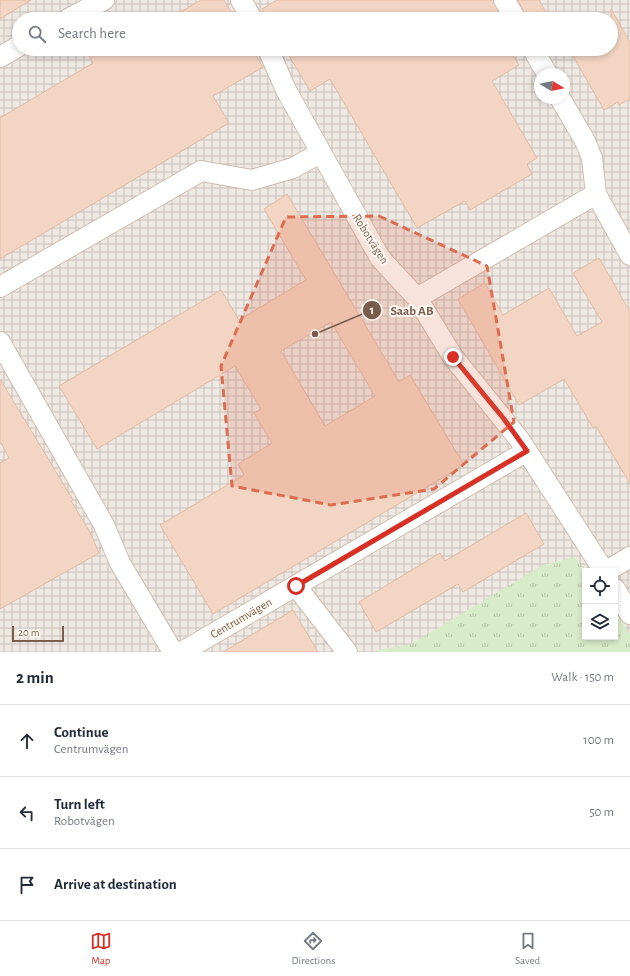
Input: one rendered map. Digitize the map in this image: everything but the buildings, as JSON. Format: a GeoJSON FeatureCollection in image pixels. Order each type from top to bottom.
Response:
{"type":"FeatureCollection","features":[{"type":"Feature","properties":{"kind":"street"},"geometry":{"type":"LineString","coordinates":[[81,12],[104,0]]}},
{"type":"Feature","properties":{"kind":"street"},"geometry":{"type":"LineString","coordinates":[[241,0],[248,12]]}},
{"type":"Feature","properties":{"kind":"street"},"geometry":{"type":"LineString","coordinates":[[504,0],[512,12]]}},
{"type":"Feature","properties":{"kind":"street"},"geometry":{"type":"LineString","coordinates":[[0,57],[12,50]]}},
{"type":"Feature","properties":{"kind":"street","name":"Robotvägen"},"geometry":{"type":"LineString","coordinates":[[271,56],[286,90],[380,258],[417,298],[453,357],[504,419],[527,451],[602,568]]}},
{"type":"Feature","properties":{"kind":"street"},"geometry":{"type":"LineString","coordinates":[[537,56],[544,68]]}},
{"type":"Feature","properties":{"kind":"street"},"geometry":{"type":"LineString","coordinates":[[563,104],[585,141],[592,158],[596,194],[630,255]]}},
{"type":"Feature","properties":{"kind":"street"},"geometry":{"type":"LineString","coordinates":[[0,287],[201,171],[252,180],[293,168],[320,153]]}},
{"type":"Feature","properties":{"kind":"street"},"geometry":{"type":"LineString","coordinates":[[417,298],[596,194]]}},
{"type":"Feature","properties":{"kind":"street"},"geometry":{"type":"LineString","coordinates":[[0,342],[101,519],[120,563],[173,652]]}},
{"type":"Feature","properties":{"kind":"street","name":"Centrumvägen"},"geometry":{"type":"LineString","coordinates":[[182,652],[527,451]]}},
{"type":"Feature","properties":{"kind":"street"},"geometry":{"type":"LineString","coordinates":[[612,568],[630,557]]}},
{"type":"Feature","properties":{"kind":"street"},"geometry":{"type":"LineString","coordinates":[[296,586],[347,652]]}},
{"type":"Feature","properties":{"kind":"street"},"geometry":{"type":"LineString","coordinates":[[618,594],[630,614]]}},
{"type":"Feature","properties":{"kind":"highlighted area"},"geometry":{"type":"Polygon","coordinates":[[[379,216],[487,266],[514,422],[434,489],[331,505],[232,486],[221,366],[286,217],[379,216]]]}},
{"type":"Feature","properties":{"kind":"shaded area"},"geometry":{"type":"Polygon","coordinates":[[[0,0],[630,0],[630,652],[0,652],[0,0]]]}},
{"type":"Feature","properties":{"kind":"green space"},"geometry":{"type":"Polygon","coordinates":[[[574,557],[584,568],[582,568],[582,640],[618,640],[618,617],[630,635],[630,652],[379,652],[377,650],[411,644],[543,565],[574,557]]]}},
{"type":"Feature","properties":{"kind":"place","name":"Saab AB"},"geometry":{"type":"Point","coordinates":[315,334]}},
{"type":"Feature","properties":{"kind":"route"},"geometry":{"type":"LineString","coordinates":[[296,586],[527,451],[504,419],[453,357]]}}]}
